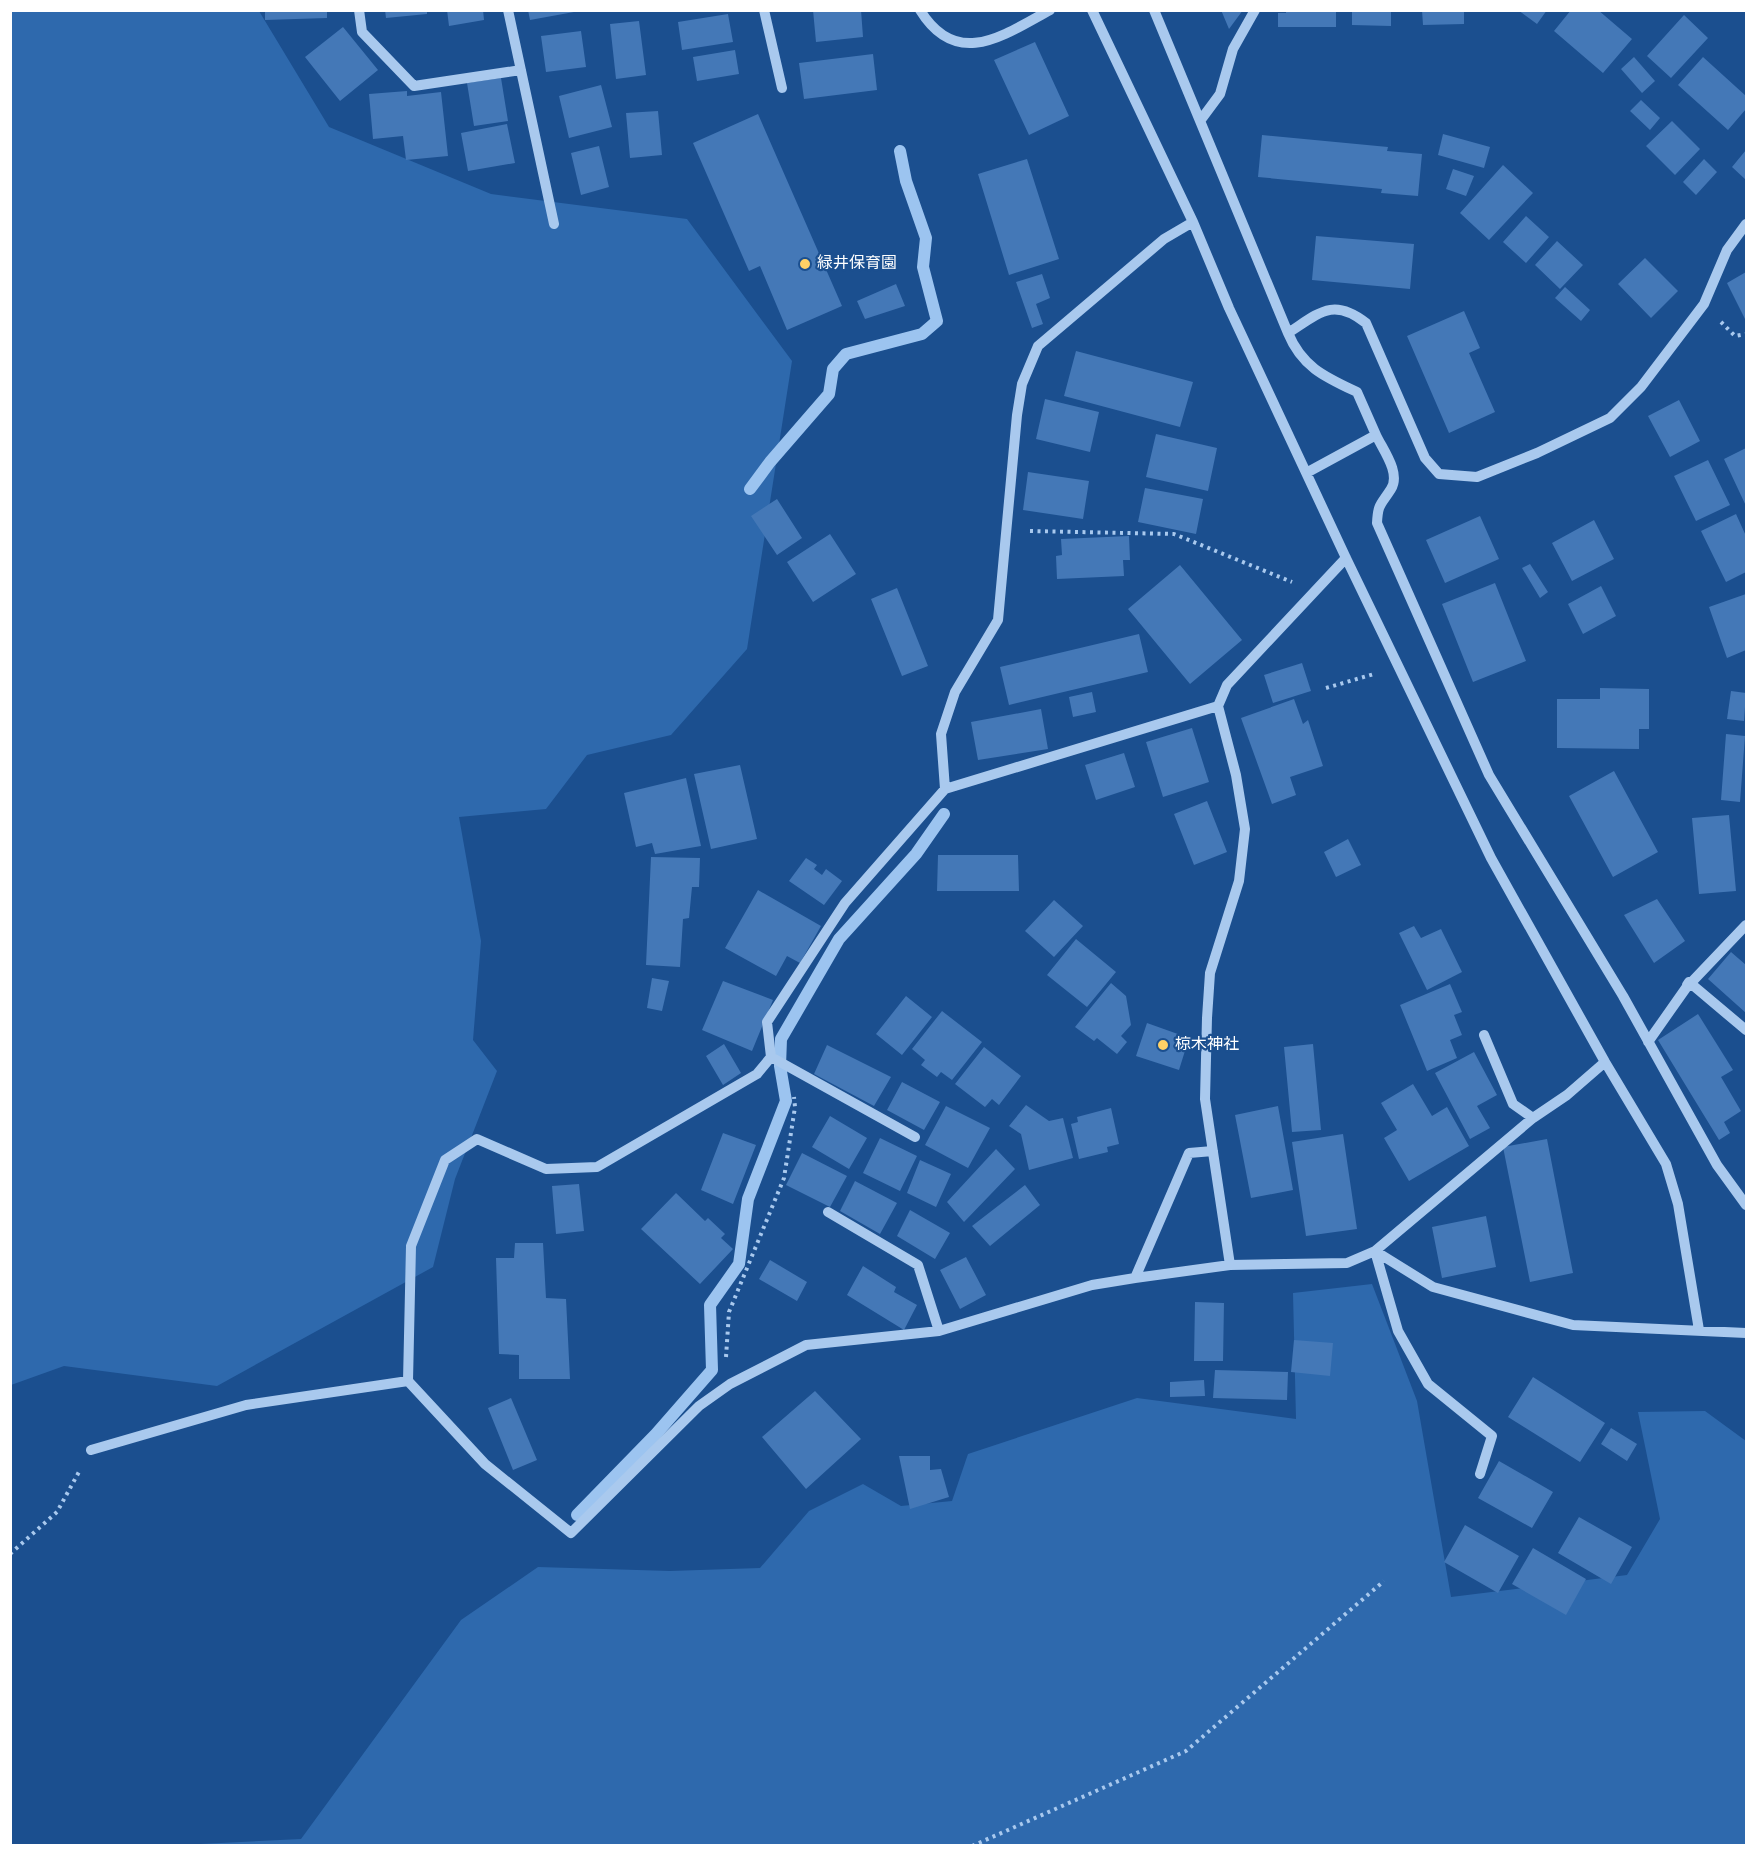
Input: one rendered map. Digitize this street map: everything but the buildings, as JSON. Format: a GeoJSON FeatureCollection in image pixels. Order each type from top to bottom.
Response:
{"type":"FeatureCollection","features":[{"type":"Feature","properties":{"kind":"street"},"geometry":{"type":"LineString","coordinates":[[359,10],[362,32],[414,86],[520,70]]}},
{"type":"Feature","properties":{"kind":"street"},"geometry":{"type":"LineString","coordinates":[[508,10],[554,224]]}},
{"type":"Feature","properties":{"kind":"street"},"geometry":{"type":"LineString","coordinates":[[764,10],[782,88]]}},
{"type":"Feature","properties":{"kind":"street"},"geometry":{"type":"LineString","coordinates":[[920,10],[943,36],[966,45],[991,42],[1050,10]]}},
{"type":"Feature","properties":{"kind":"street"},"geometry":{"type":"LineString","coordinates":[[1092,10],[1193,222],[1229,308],[1308,472],[1346,558],[1491,858],[1605,1062],[1666,1164],[1678,1204],[1699,1330]]}},
{"type":"Feature","properties":{"kind":"street"},"geometry":{"type":"LineString","coordinates":[[1154,10],[1296,352],[1321,375],[1357,392],[1393,471],[1392,487],[1378,505],[1377,523],[1484,764],[1623,996],[1717,1165],[1746,1205]]}},
{"type":"Feature","properties":{"kind":"street"},"geometry":{"type":"LineString","coordinates":[[1200,121],[1220,93],[1233,49],[1255,10]]}},
{"type":"Feature","properties":{"kind":"street"},"geometry":{"type":"LineString","coordinates":[[945,789],[941,734],[955,692],[998,620],[1022,384],[1038,346],[1164,239],[1193,222]]}},
{"type":"Feature","properties":{"kind":"street"},"geometry":{"type":"LineString","coordinates":[[1288,333],[1315,316],[1336,308],[1353,312],[1366,323],[1425,458],[1439,474],[1477,477],[1537,453],[1610,418],[1641,387],[1704,304],[1727,250],[1746,224]]}},
{"type":"Feature","properties":{"kind":"street"},"geometry":{"type":"LineString","coordinates":[[1308,472],[1376,435]]}},
{"type":"Feature","properties":{"kind":"street"},"geometry":{"type":"LineString","coordinates":[[1230,1265],[1205,1100],[1210,973],[1239,881],[1245,829],[1236,775],[1218,706],[1227,685],[1346,558]]}},
{"type":"Feature","properties":{"kind":"street"},"geometry":{"type":"LineString","coordinates":[[1218,706],[945,789],[845,903],[767,1022],[771,1058],[757,1074],[597,1167],[546,1169],[477,1139],[445,1160],[411,1246],[408,1382],[485,1464],[571,1533],[699,1406],[730,1384],[806,1345],[939,1331],[1092,1285],[1230,1265],[1347,1263],[1375,1251],[1533,1118],[1567,1095],[1605,1062]]}},
{"type":"Feature","properties":{"kind":"street"},"geometry":{"type":"LineString","coordinates":[[1648,1042],[1686,988],[1746,925]]}},
{"type":"Feature","properties":{"kind":"street"},"geometry":{"type":"LineString","coordinates":[[1686,988],[1689,982],[1746,1030]]}},
{"type":"Feature","properties":{"kind":"street"},"geometry":{"type":"LineString","coordinates":[[1484,1035],[1513,1104],[1533,1118]]}},
{"type":"Feature","properties":{"kind":"street"},"geometry":{"type":"LineString","coordinates":[[771,1058],[915,1137]]}},
{"type":"Feature","properties":{"kind":"street"},"geometry":{"type":"LineString","coordinates":[[1135,1278],[1189,1154],[1213,1151]]}},
{"type":"Feature","properties":{"kind":"street"},"geometry":{"type":"LineString","coordinates":[[828,1212],[918,1265],[939,1331]]}},
{"type":"Feature","properties":{"kind":"street"},"geometry":{"type":"LineString","coordinates":[[1375,1251],[1433,1287],[1573,1324],[1746,1333]]}},
{"type":"Feature","properties":{"kind":"street"},"geometry":{"type":"LineString","coordinates":[[1375,1251],[1398,1331],[1428,1384],[1492,1436],[1480,1474]]}},
{"type":"Feature","properties":{"kind":"street"},"geometry":{"type":"LineString","coordinates":[[91,1449],[246,1405],[408,1382]]}},
{"type":"Feature","properties":{"kind":"path"},"geometry":{"type":"LineString","coordinates":[[1007,530],[1174,534],[1307,588],[1311,596]]}},
{"type":"Feature","properties":{"kind":"path"},"geometry":{"type":"LineString","coordinates":[[1326,688],[1375,674]]}},
{"type":"Feature","properties":{"kind":"path"},"geometry":{"type":"LineString","coordinates":[[730,1384],[726,1362],[729,1312],[784,1178],[795,1107],[791,1070]]}},
{"type":"Feature","properties":{"kind":"path"},"geometry":{"type":"LineString","coordinates":[[10,1554],[57,1512],[91,1449]]}},
{"type":"Feature","properties":{"kind":"path"},"geometry":{"type":"LineString","coordinates":[[972,1845],[1186,1751],[1384,1581]]}},
{"type":"Feature","properties":{"kind":"shaded area"},"geometry":{"type":"Polygon","coordinates":[[[11,11],[259,11],[329,127],[491,194],[687,219],[792,361],[747,649],[671,735],[587,755],[546,809],[459,817],[481,941],[473,1040],[497,1071],[455,1179],[433,1267],[217,1386],[64,1366],[11,1385],[11,11]]]}},
{"type":"Feature","properties":{"kind":"shaded area"},"geometry":{"type":"Polygon","coordinates":[[[1372,1284],[1417,1401],[1451,1597],[1627,1575],[1660,1519],[1638,1412],[1705,1411],[1746,1441],[1746,1845],[160,1846],[301,1839],[461,1620],[538,1567],[670,1571],[760,1568],[809,1511],[863,1484],[901,1506],[952,1501],[968,1454],[1137,1398],[1296,1419],[1293,1293],[1372,1284]]]}},
{"type":"Feature","properties":{"kind":"waterway"},"geometry":{"type":"LineString","coordinates":[[750,489],[770,462],[829,394],[833,369],[846,354],[922,334],[937,321],[923,267],[926,238],[906,181],[900,151]]}},
{"type":"Feature","properties":{"kind":"waterway"},"geometry":{"type":"LineString","coordinates":[[577,1515],[656,1434],[712,1370],[710,1305],[739,1264],[748,1199],[786,1101],[780,1066],[781,1039],[839,939],[916,854],[944,814]]}},
{"type":"Feature","properties":{"kind":"place","name":"緑井保育園"},"geometry":{"type":"Point","coordinates":[805,264]}},
{"type":"Feature","properties":{"kind":"place","name":"椋木神社"},"geometry":{"type":"Point","coordinates":[1163,1045]}}]}
